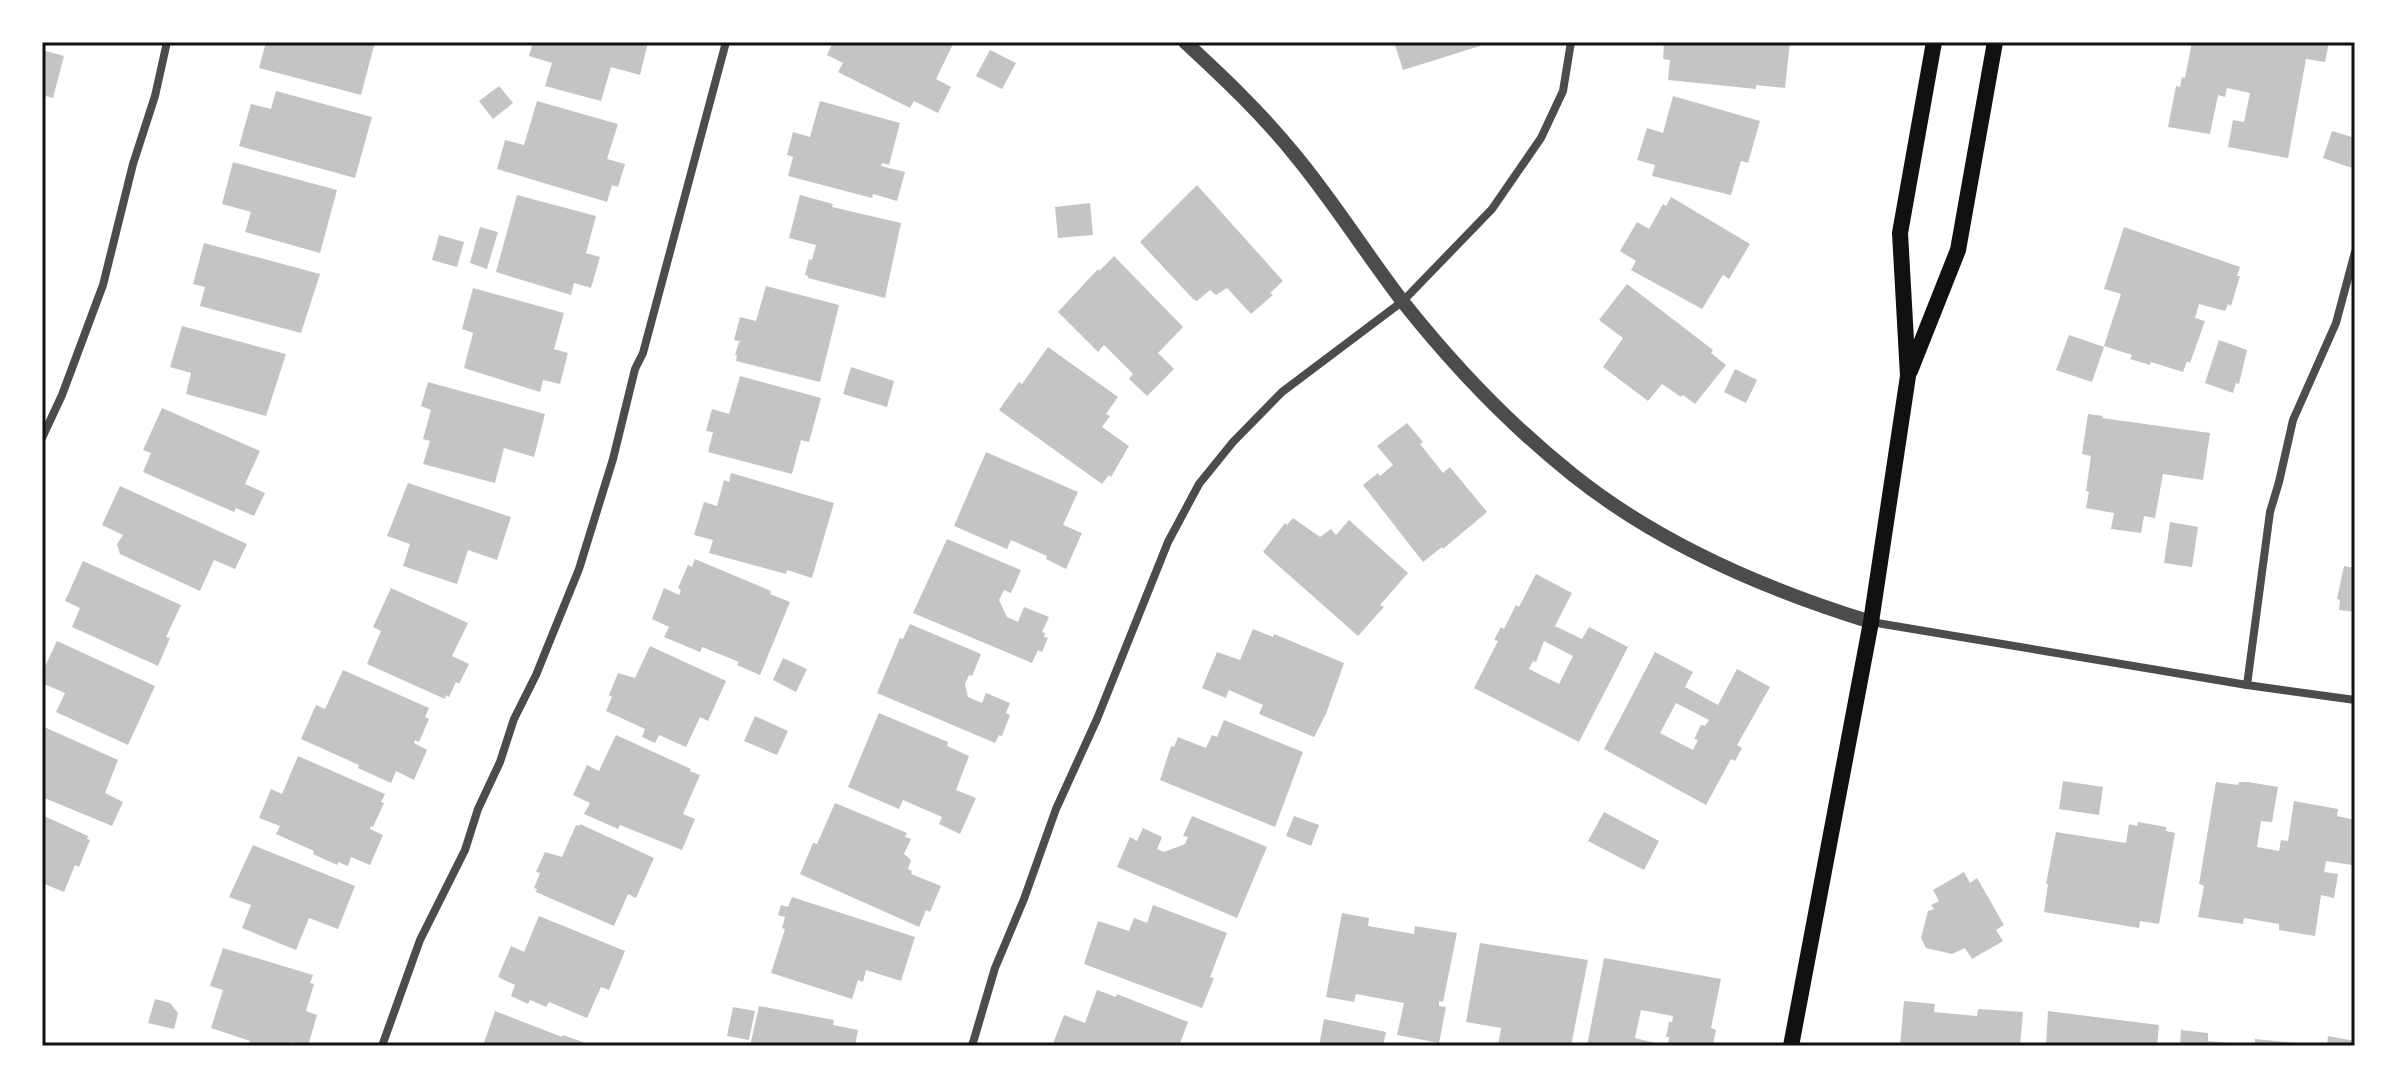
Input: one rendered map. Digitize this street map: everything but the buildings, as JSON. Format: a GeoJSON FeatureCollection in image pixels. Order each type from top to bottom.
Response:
{"type":"FeatureCollection","features":[{"type":"Feature","properties":{"kind":"main road"},"geometry":{"type":"LineString","coordinates":[[1791,1046],[1871,622],[1908,376],[1900,233],[1934,42]]}},
{"type":"Feature","properties":{"kind":"main road"},"geometry":{"type":"LineString","coordinates":[[1908,376],[1958,250],[1995,42]]}},
{"type":"Feature","properties":{"kind":"street"},"geometry":{"type":"LineString","coordinates":[[42,438],[72,370],[103,285],[167,42]]}},
{"type":"Feature","properties":{"kind":"street"},"geometry":{"type":"LineString","coordinates":[[382,1046],[420,940],[465,850],[514,719],[536,675],[579,569],[613,459],[635,369],[643,353],[726,42]]}},
{"type":"Feature","properties":{"kind":"street"},"geometry":{"type":"LineString","coordinates":[[1185,42],[1236,89],[1296,155],[1403,301],[1506,416],[1574,476],[1649,527],[1719,564],[1812,603],[1871,622],[2355,700]]}},
{"type":"Feature","properties":{"kind":"street"},"geometry":{"type":"LineString","coordinates":[[972,1046],[995,968],[1056,809],[1097,719],[1168,542],[1199,484],[1233,442],[1282,392],[1403,301],[1492,209],[1541,138],[1563,91],[1571,42]]}},
{"type":"Feature","properties":{"kind":"street"},"geometry":{"type":"LineString","coordinates":[[2247,685],[2270,512],[2293,420],[2336,323],[2355,252]]}}]}
